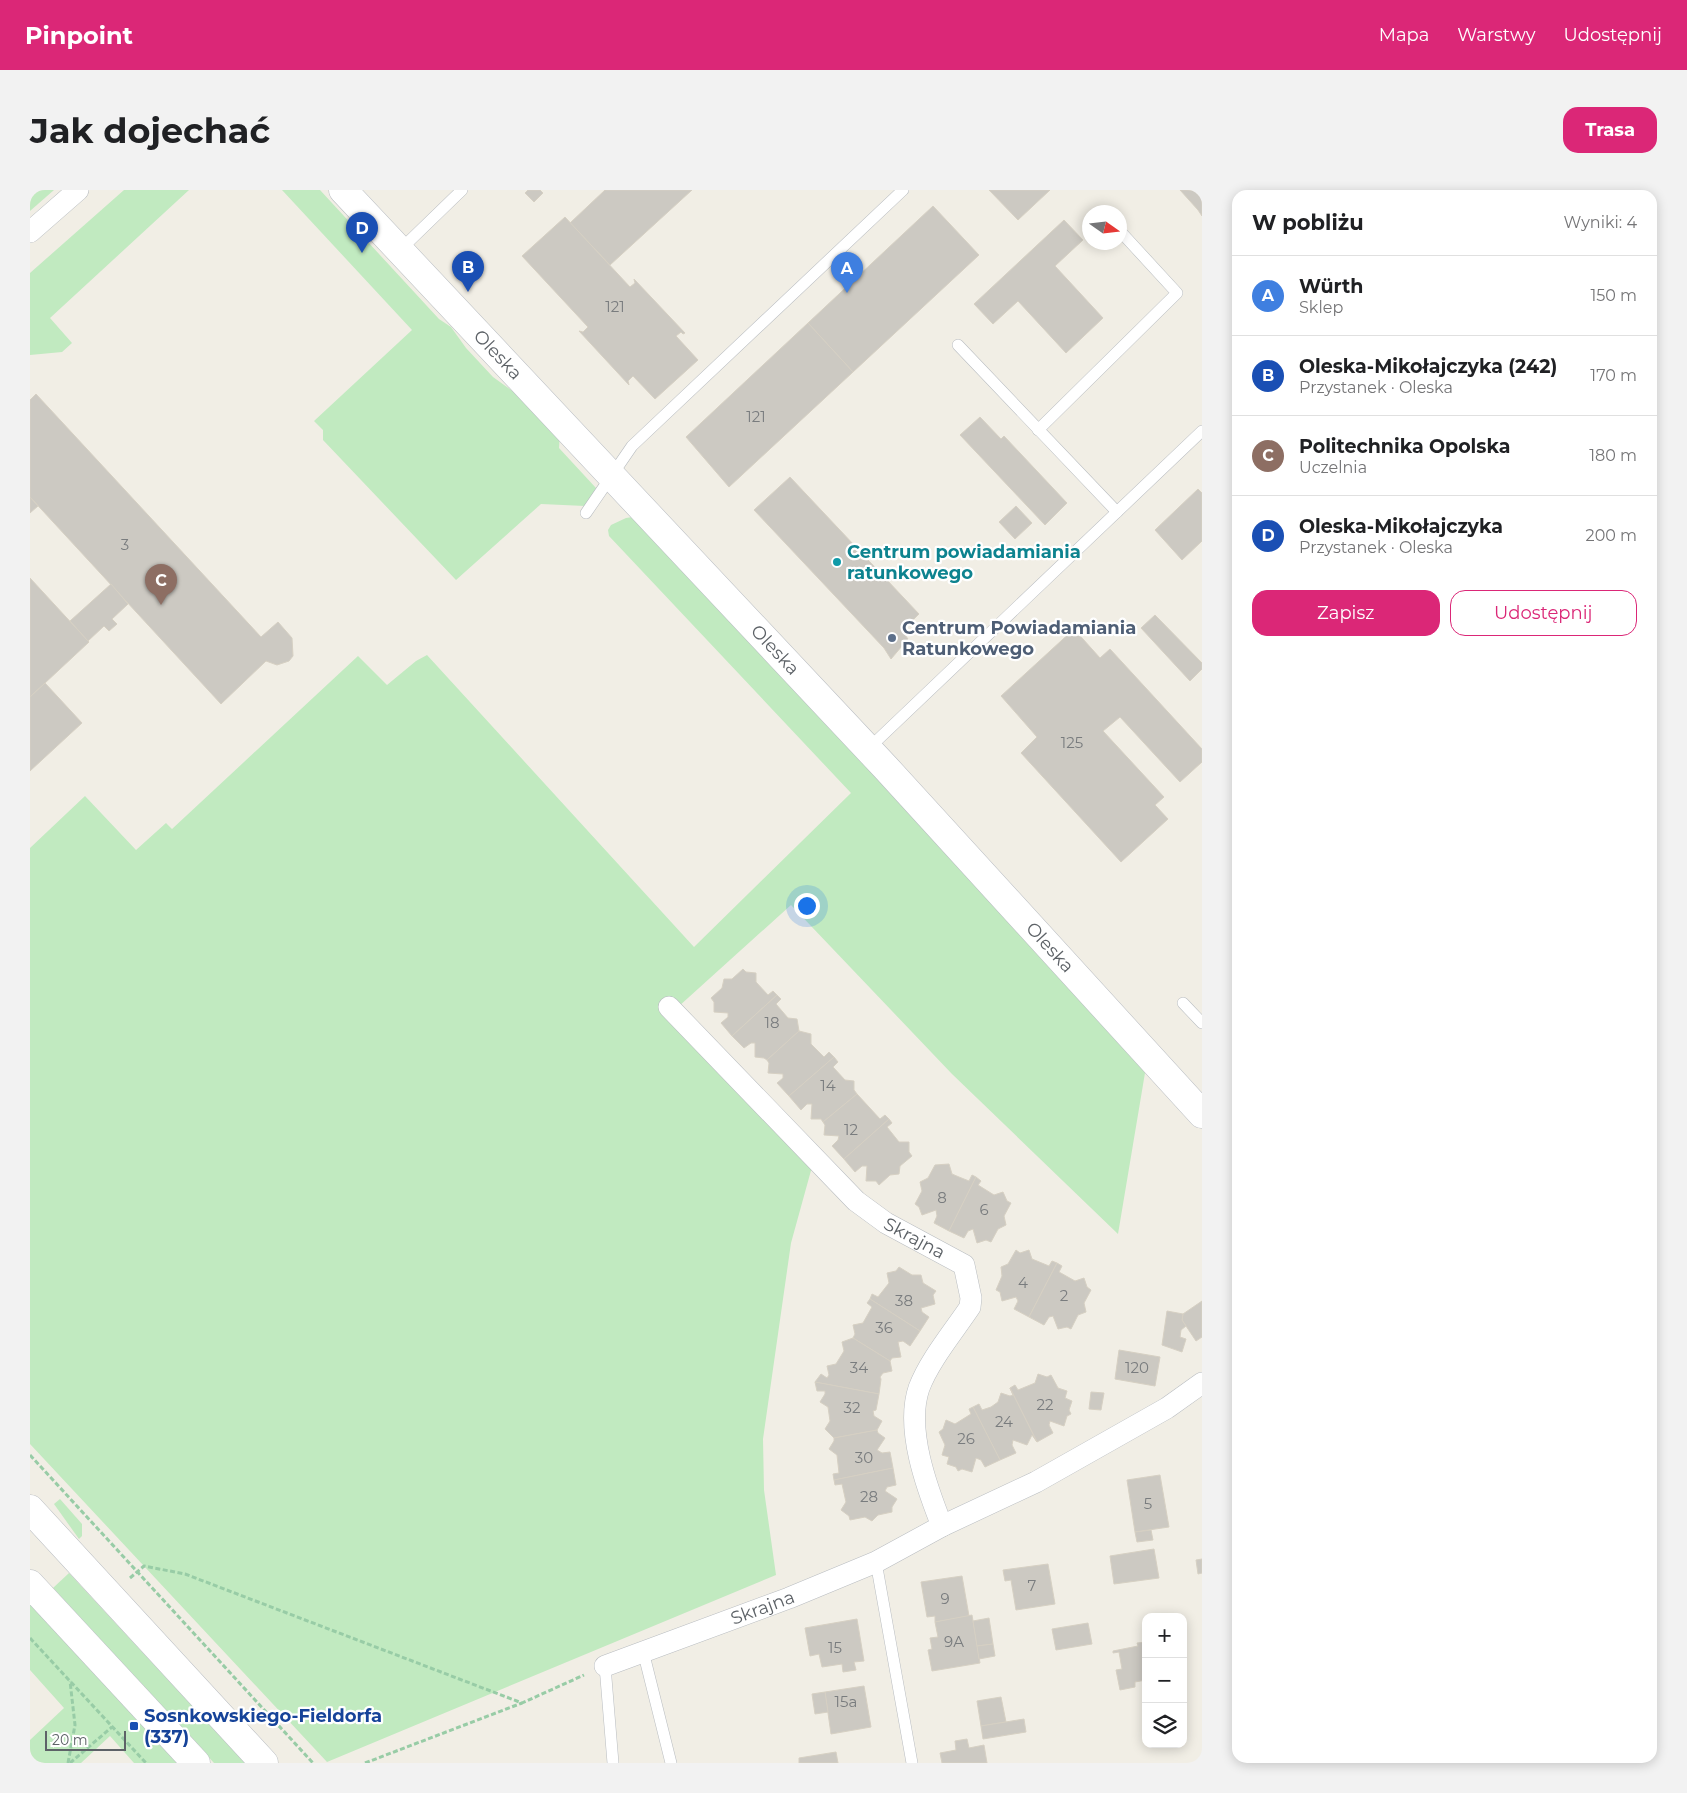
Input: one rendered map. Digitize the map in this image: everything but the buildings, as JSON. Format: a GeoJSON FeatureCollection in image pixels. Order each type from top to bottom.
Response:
{"type":"FeatureCollection","features":[{"type":"Feature","properties":{"kind":"main road","name":"Oleska"},"geometry":{"type":"LineString","coordinates":[[343,190],[611,478],[868,749],[1202,1114]]}},
{"type":"Feature","properties":{"kind":"main road"},"geometry":{"type":"LineString","coordinates":[[30,1509],[264,1763]]}},
{"type":"Feature","properties":{"kind":"main road"},"geometry":{"type":"LineString","coordinates":[[30,1584],[196,1763]]}},
{"type":"Feature","properties":{"kind":"street"},"geometry":{"type":"LineString","coordinates":[[30,232],[78,190]]}},
{"type":"Feature","properties":{"kind":"street","name":"Skrajna"},"geometry":{"type":"LineString","coordinates":[[669,1007],[856,1201],[886,1223],[964,1265],[971,1298],[970,1307],[927,1373],[920,1387],[914,1407],[915,1428],[930,1496],[942,1526]]}},
{"type":"Feature","properties":{"kind":"street","name":"Skrajna"},"geometry":{"type":"LineString","coordinates":[[605,1666],[771,1605],[876,1562],[942,1526],[1036,1482],[1167,1408],[1202,1383]]}},
{"type":"Feature","properties":{"kind":"lane"},"geometry":{"type":"LineString","coordinates":[[399,251],[462,190]]}},
{"type":"Feature","properties":{"kind":"lane"},"geometry":{"type":"LineString","coordinates":[[586,513],[632,446],[903,190]]}},
{"type":"Feature","properties":{"kind":"lane"},"geometry":{"type":"LineString","coordinates":[[1038,430],[1177,293],[1127,239]]}},
{"type":"Feature","properties":{"kind":"lane"},"geometry":{"type":"LineString","coordinates":[[958,345],[1117,512]]}},
{"type":"Feature","properties":{"kind":"lane"},"geometry":{"type":"LineString","coordinates":[[868,749],[1202,431]]}},
{"type":"Feature","properties":{"kind":"lane"},"geometry":{"type":"LineString","coordinates":[[1183,1003],[1202,1023]]}},
{"type":"Feature","properties":{"kind":"lane"},"geometry":{"type":"LineString","coordinates":[[876,1562],[912,1763]]}},
{"type":"Feature","properties":{"kind":"lane"},"geometry":{"type":"LineString","coordinates":[[643,1651],[671,1763]]}},
{"type":"Feature","properties":{"kind":"lane"},"geometry":{"type":"LineString","coordinates":[[605,1666],[612,1763]]}},
{"type":"Feature","properties":{"kind":"path"},"geometry":{"type":"LineString","coordinates":[[30,1455],[313,1763]]}},
{"type":"Feature","properties":{"kind":"path"},"geometry":{"type":"LineString","coordinates":[[110,1596],[144,1566],[185,1574],[522,1703]]}},
{"type":"Feature","properties":{"kind":"path"},"geometry":{"type":"LineString","coordinates":[[30,1638],[146,1763]]}},
{"type":"Feature","properties":{"kind":"path"},"geometry":{"type":"LineString","coordinates":[[365,1763],[522,1703],[605,1666]]}},
{"type":"Feature","properties":{"kind":"path"},"geometry":{"type":"LineString","coordinates":[[69,1763],[75,1725],[70,1681]]}},
{"type":"Feature","properties":{"kind":"path"},"geometry":{"type":"LineString","coordinates":[[69,1763],[112,1727]]}},
{"type":"Feature","properties":{"kind":"green space"},"geometry":{"type":"Polygon","coordinates":[[[30,190],[54,190],[30,211],[30,190]]]}},
{"type":"Feature","properties":{"kind":"green space"},"geometry":{"type":"Polygon","coordinates":[[[124,190],[189,190],[50,318],[72,343],[62,352],[30,355],[30,273],[124,190]]]}},
{"type":"Feature","properties":{"kind":"green space"},"geometry":{"type":"Polygon","coordinates":[[[282,190],[320,190],[439,319],[451,327],[466,348],[493,377],[540,411],[560,432],[559,448],[596,488],[595,493],[585,506],[541,504],[456,580],[323,440],[323,430],[314,421],[412,330],[282,190]]]}},
{"type":"Feature","properties":{"kind":"green space"},"geometry":{"type":"Polygon","coordinates":[[[646,515],[1148,1055],[1118,1234],[952,1074],[791,905],[678,1007],[815,1156],[791,1243],[763,1439],[764,1490],[776,1575],[327,1762],[30,1444],[30,848],[85,796],[136,850],[166,823],[172,829],[358,656],[387,685],[416,661],[427,655],[694,947],[851,793],[609,536],[608,530],[611,525],[626,518],[646,515]]]}},
{"type":"Feature","properties":{"kind":"green space"},"geometry":{"type":"Polygon","coordinates":[[[60,1499],[82,1524],[82,1536],[79,1539],[54,1504],[60,1499]]]}},
{"type":"Feature","properties":{"kind":"green space"},"geometry":{"type":"Polygon","coordinates":[[[69,1573],[245,1763],[214,1763],[53,1588],[69,1573]]]}},
{"type":"Feature","properties":{"kind":"green space"},"geometry":{"type":"Polygon","coordinates":[[[30,1584],[196,1763],[134,1763],[110,1736],[81,1763],[30,1763],[30,1740],[64,1708],[30,1670],[30,1584]]]}},
{"type":"Feature","properties":{"kind":"place","name":"Oleska-Mikołajczyka"},"geometry":{"type":"Point","coordinates":[362,253]}},
{"type":"Feature","properties":{"kind":"place","name":"Oleska-Mikołajczyka (242)"},"geometry":{"type":"Point","coordinates":[468,292]}},
{"type":"Feature","properties":{"kind":"place","name":"Würth"},"geometry":{"type":"Point","coordinates":[847,293]}},
{"type":"Feature","properties":{"kind":"place","name":"Centrum powiadamiania ratunkowego"},"geometry":{"type":"Point","coordinates":[837,562]}},
{"type":"Feature","properties":{"kind":"place","name":"Politechnika Opolska"},"geometry":{"type":"Point","coordinates":[161,605]}},
{"type":"Feature","properties":{"kind":"place","name":"Centrum Powiadamiania Ratunkowego"},"geometry":{"type":"Point","coordinates":[892,638]}},
{"type":"Feature","properties":{"kind":"place","name":"Sosnkowskiego-Fieldorfa (337)"},"geometry":{"type":"Point","coordinates":[134,1726]}}]}
